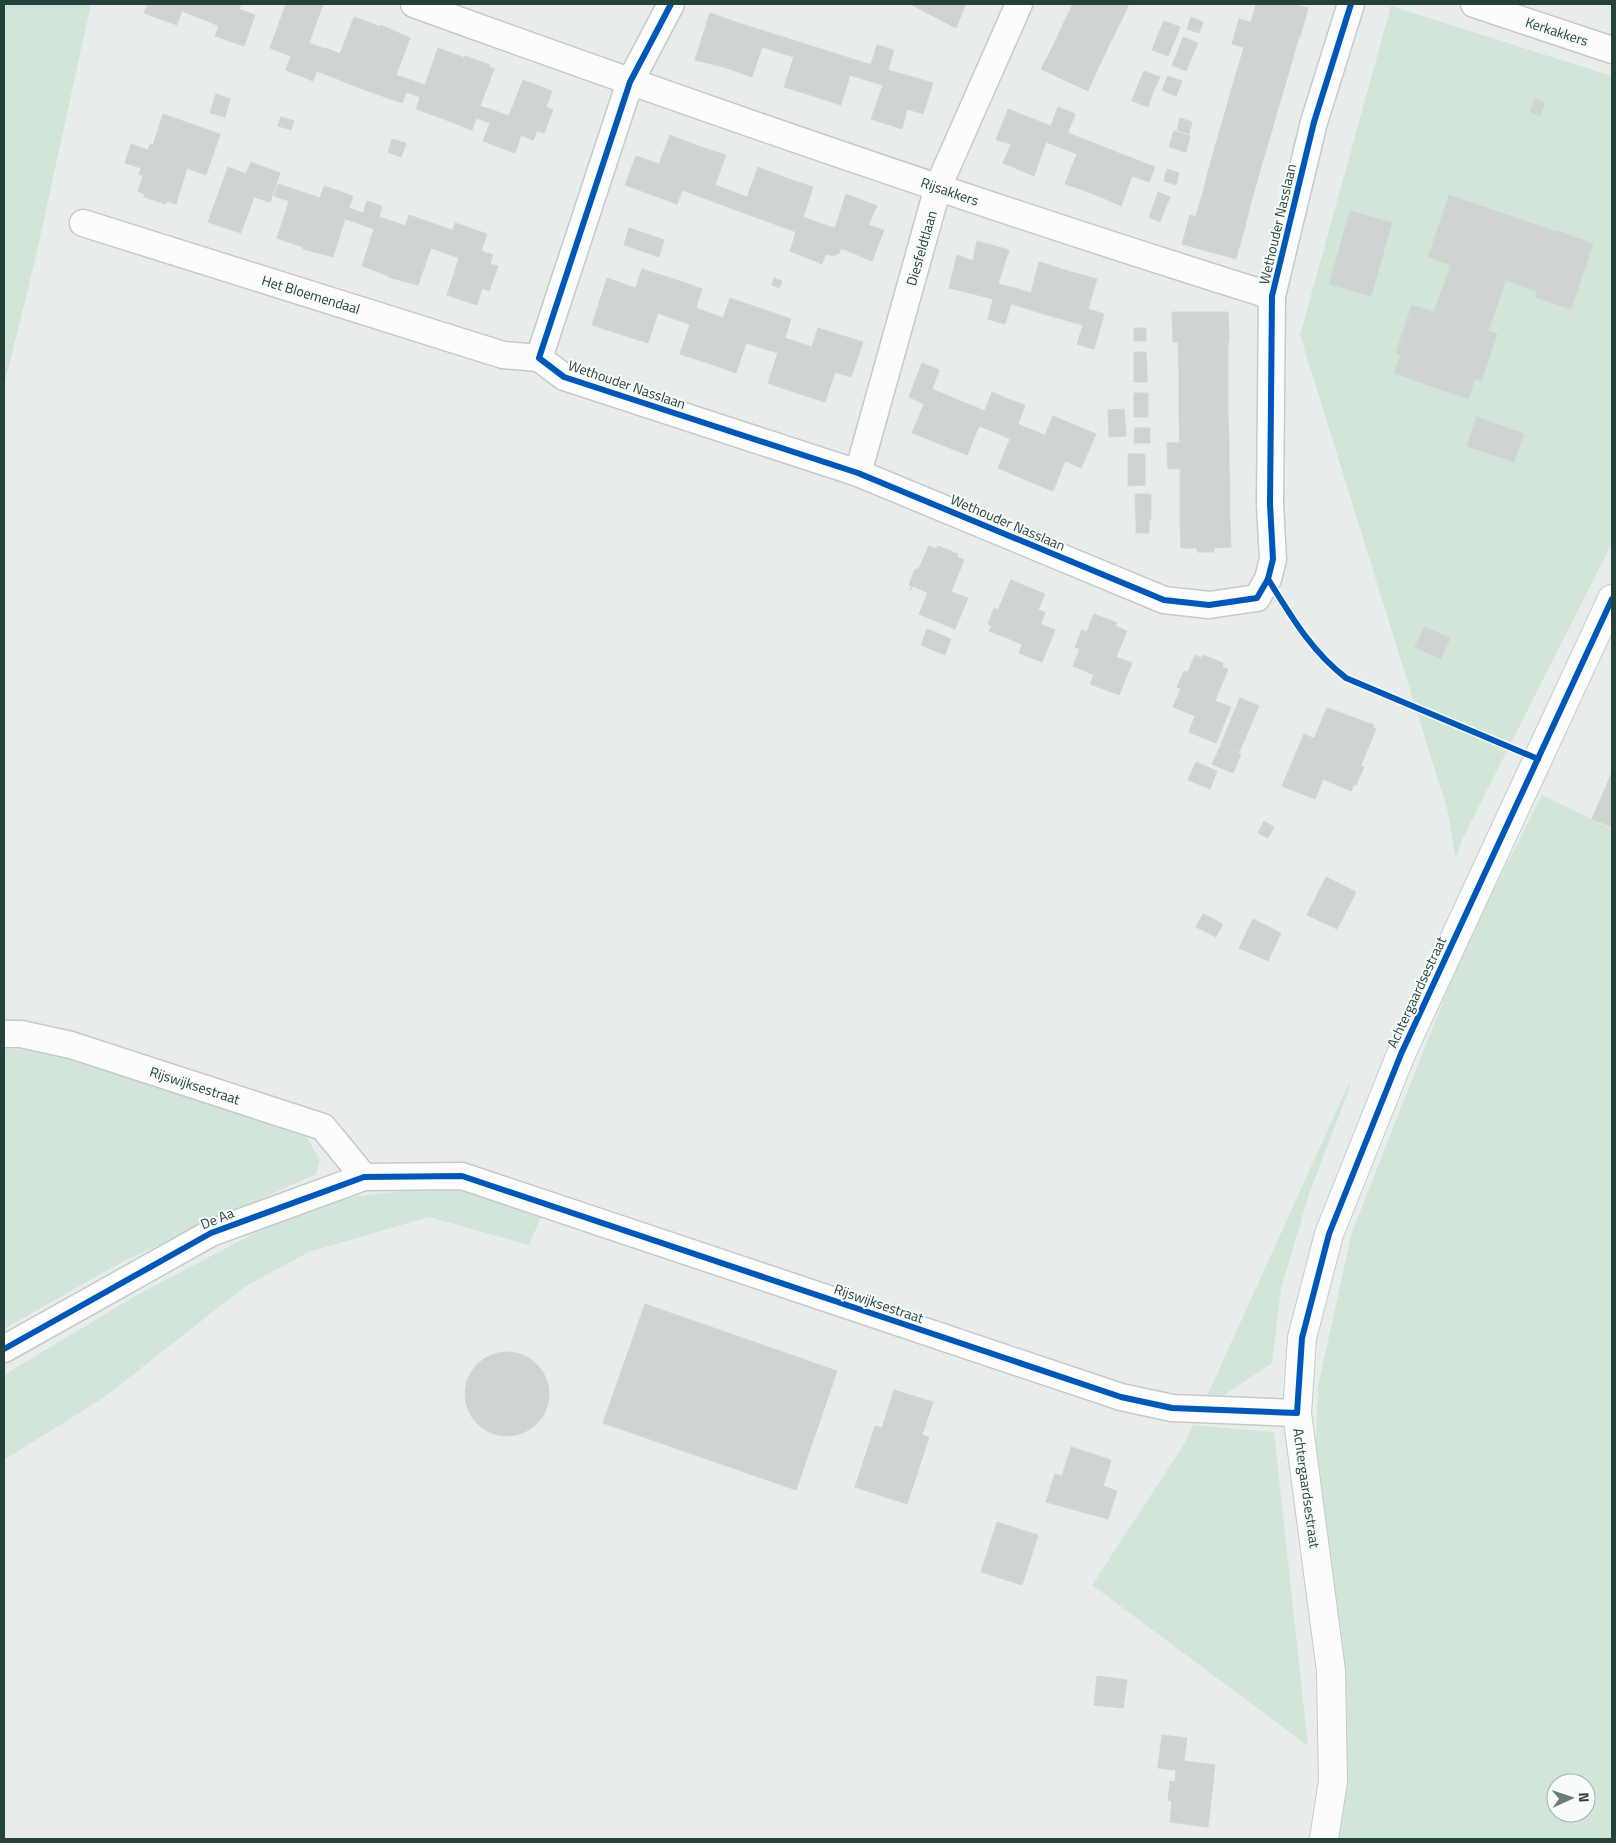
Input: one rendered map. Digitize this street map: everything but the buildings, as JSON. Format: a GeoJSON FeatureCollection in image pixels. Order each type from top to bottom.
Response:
{"type":"FeatureCollection","features":[{"type":"Feature","properties":{"kind":"street"},"geometry":{"type":"LineString","coordinates":[[414,4],[630,82]]}},
{"type":"Feature","properties":{"kind":"street"},"geometry":{"type":"LineString","coordinates":[[539,358],[630,82],[671,4]]}},
{"type":"Feature","properties":{"kind":"street","name":"Diesfeldtlaan"},"geometry":{"type":"LineString","coordinates":[[858,473],[938,187],[1019,4]]}},
{"type":"Feature","properties":{"kind":"street","name":"Wethouder Nasslaan"},"geometry":{"type":"LineString","coordinates":[[539,358],[564,377],[858,473],[1164,600],[1209,605],[1257,598],[1268,579],[1273,559],[1270,504],[1272,296],[1314,122],[1351,4]]}},
{"type":"Feature","properties":{"kind":"street","name":"Kerkakkers"},"geometry":{"type":"LineString","coordinates":[[1474,4],[1611,43]]}},
{"type":"Feature","properties":{"kind":"street","name":"Rijsakkers"},"geometry":{"type":"LineString","coordinates":[[630,82],[1103,243],[1272,296]]}},
{"type":"Feature","properties":{"kind":"street","name":"Het Bloemendaal"},"geometry":{"type":"LineString","coordinates":[[84,223],[503,355],[539,358]]}},
{"type":"Feature","properties":{"kind":"street","name":"Achtergaardsestraat"},"geometry":{"type":"LineString","coordinates":[[1324,1839],[1333,1782],[1332,1671],[1297,1413],[1302,1338],[1329,1234],[1401,1054],[1612,599]]}},
{"type":"Feature","properties":{"kind":"street","name":"Rijswijksestraat"},"geometry":{"type":"LineString","coordinates":[[4,1034],[21,1034],[71,1046],[323,1127],[364,1177]]}},
{"type":"Feature","properties":{"kind":"street","name":"Rijswijksestraat"},"geometry":{"type":"LineString","coordinates":[[462,1176],[1121,1397],[1172,1408],[1297,1413]]}},
{"type":"Feature","properties":{"kind":"street","name":"De Aa"},"geometry":{"type":"LineString","coordinates":[[4,1349],[210,1233],[364,1177],[462,1176]]}},
{"type":"Feature","properties":{"kind":"green space"},"geometry":{"type":"Polygon","coordinates":[[[4,4],[91,4],[36,256],[4,386],[4,4]]]}},
{"type":"Feature","properties":{"kind":"green space"},"geometry":{"type":"Polygon","coordinates":[[[1391,6],[1612,76],[1612,543],[1462,840],[1456,859],[1447,809],[1300,335],[1391,6]]]}},
{"type":"Feature","properties":{"kind":"green space"},"geometry":{"type":"Polygon","coordinates":[[[1542,795],[1612,829],[1612,1839],[1338,1839],[1315,1469],[1318,1386],[1352,1232],[1464,948],[1542,795]]]}},
{"type":"Feature","properties":{"kind":"green space"},"geometry":{"type":"Polygon","coordinates":[[[4,1049],[68,1051],[304,1133],[320,1160],[316,1174],[122,1262],[4,1329],[4,1049]]]}},
{"type":"Feature","properties":{"kind":"green space"},"geometry":{"type":"Polygon","coordinates":[[[1349,1083],[1350,1087],[1309,1194],[1281,1289],[1272,1363],[1221,1397],[1207,1396],[1349,1083]]]}},
{"type":"Feature","properties":{"kind":"green space"},"geometry":{"type":"Polygon","coordinates":[[[447,1186],[541,1217],[529,1245],[429,1217],[309,1252],[246,1286],[103,1398],[4,1460],[4,1375],[137,1295],[268,1226],[348,1197],[447,1186]]]}},
{"type":"Feature","properties":{"kind":"green space"},"geometry":{"type":"Polygon","coordinates":[[[1193,1425],[1274,1432],[1308,1746],[1092,1585],[1185,1443],[1193,1425]]]}},
{"type":"Feature","properties":{"kind":"cycle path"},"geometry":{"type":"LineString","coordinates":[[671,4],[630,82],[539,358],[564,377],[858,473],[1164,600],[1209,605],[1257,598],[1268,579],[1273,559],[1270,504],[1272,296],[1314,122],[1351,4]]}},
{"type":"Feature","properties":{"kind":"cycle path"},"geometry":{"type":"LineString","coordinates":[[1268,579],[1312,645],[1346,678],[1538,759]]}},
{"type":"Feature","properties":{"kind":"cycle path"},"geometry":{"type":"LineString","coordinates":[[4,1349],[211,1233],[364,1177],[462,1176],[1121,1397],[1172,1408],[1297,1413],[1302,1338],[1329,1234],[1401,1054],[1612,599]]}}]}
